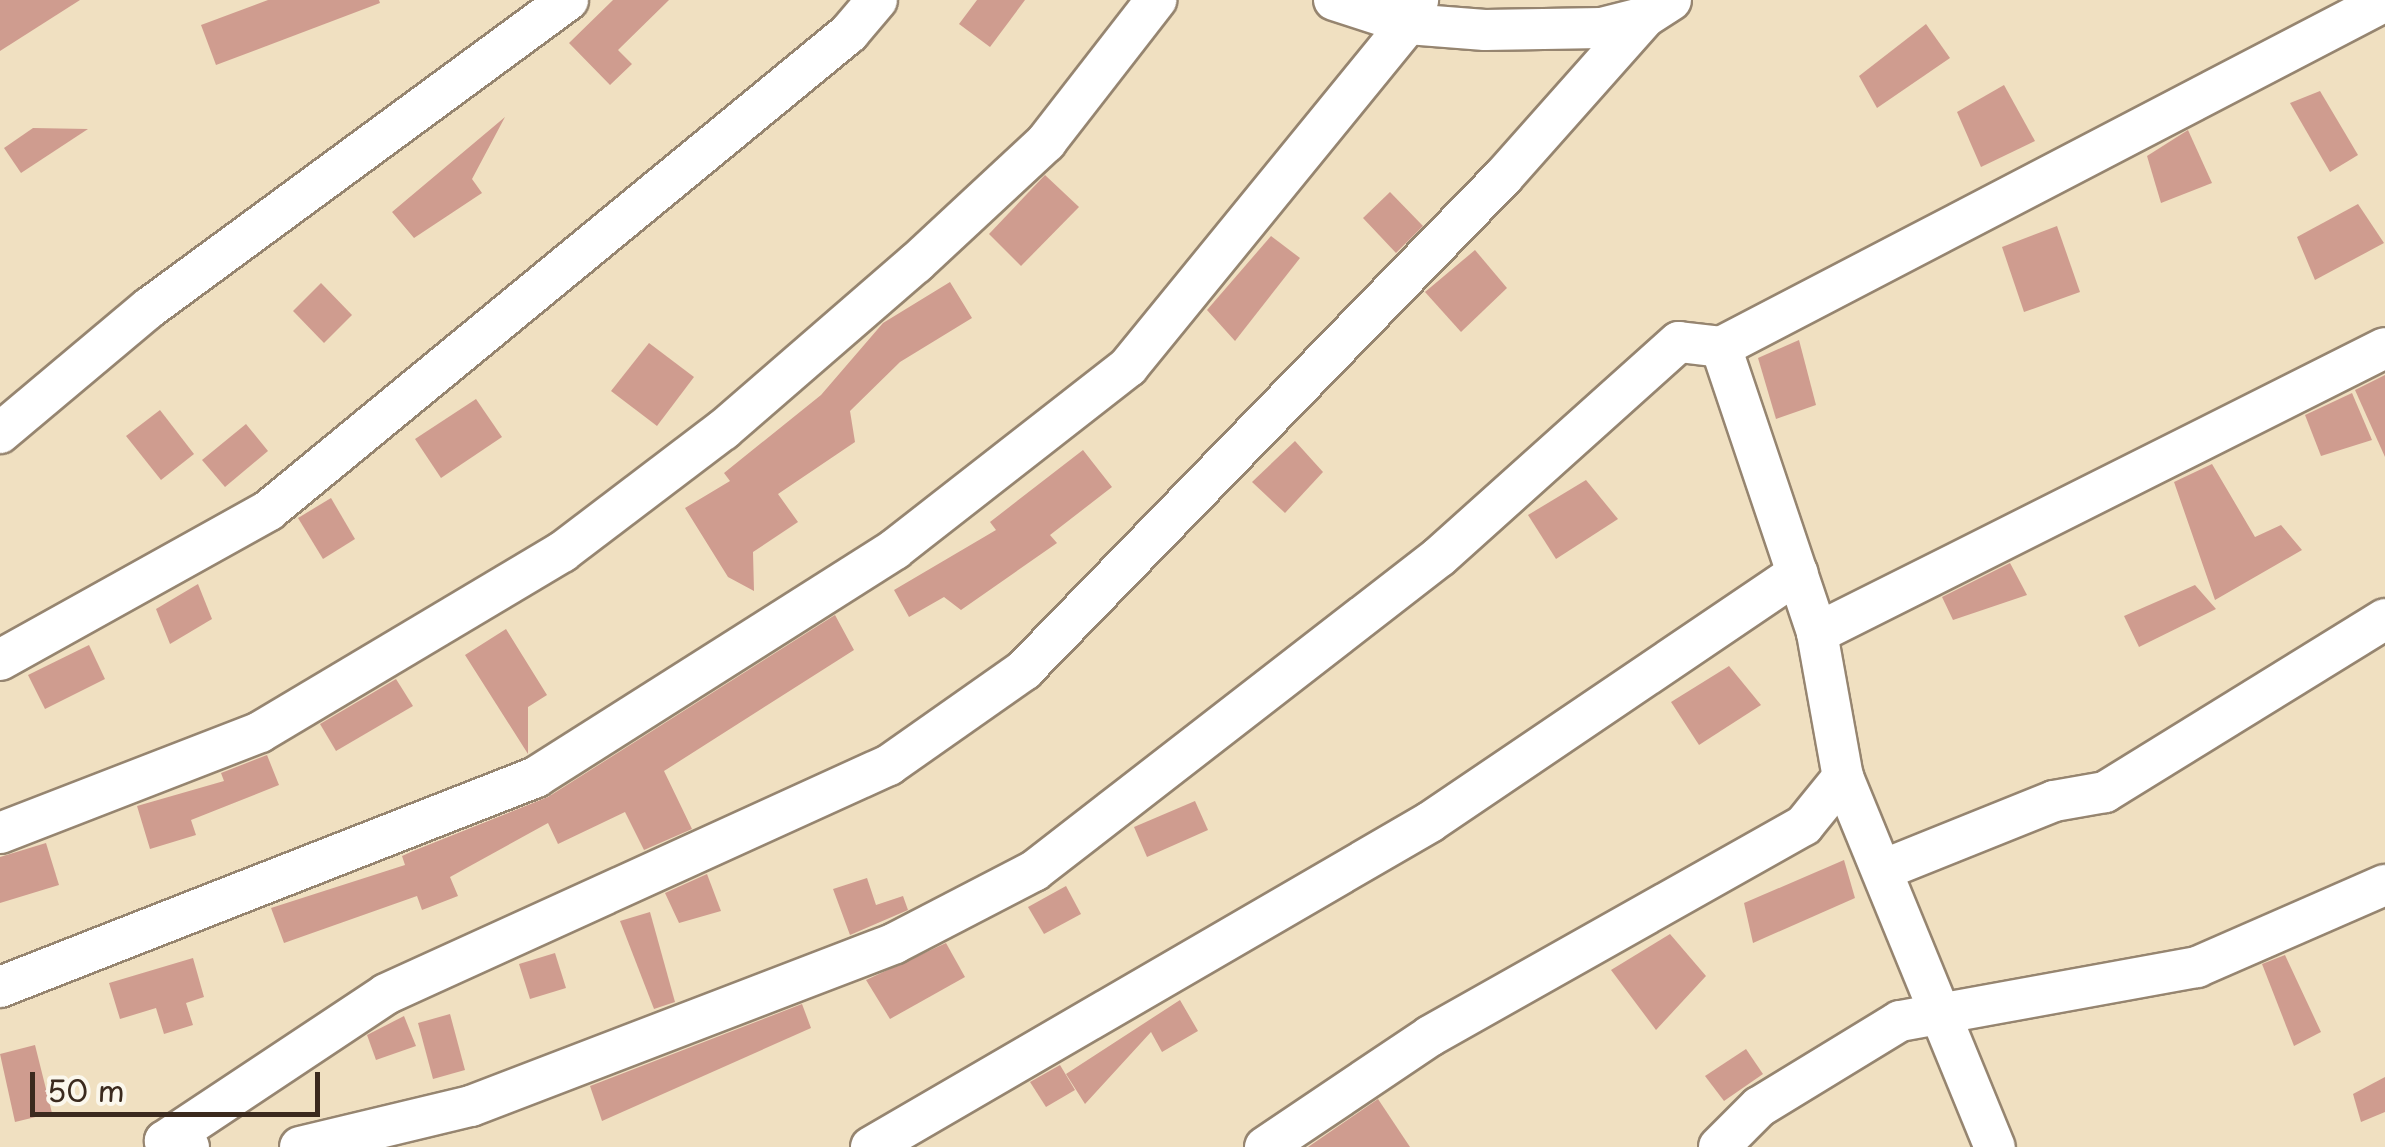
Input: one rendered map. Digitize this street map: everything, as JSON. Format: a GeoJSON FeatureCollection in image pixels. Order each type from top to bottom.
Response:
{"type":"FeatureCollection","features":[{"type":"Feature","properties":{"kind":"street"},"geometry":{"type":"LineString","coordinates":[[0,433],[149,308],[568,0]]}},
{"type":"Feature","properties":{"kind":"street"},"geometry":{"type":"LineString","coordinates":[[0,660],[268,510],[850,33],[877,0]]}},
{"type":"Feature","properties":{"kind":"street"},"geometry":{"type":"LineString","coordinates":[[0,833],[260,732],[562,552],[723,430],[916,263],[1046,142],[1156,0]]}},
{"type":"Feature","properties":{"kind":"street"},"geometry":{"type":"LineString","coordinates":[[1334,0],[1413,12],[1602,28],[1658,8]]}},
{"type":"Feature","properties":{"kind":"street"},"geometry":{"type":"LineString","coordinates":[[300,1147],[470,1106],[895,943],[1034,871],[1394,594],[1561,457],[1680,342],[1721,347],[2385,0]]}},
{"type":"Feature","properties":{"kind":"street"},"geometry":{"type":"LineString","coordinates":[[167,1145],[386,994],[889,765],[1024,670],[1450,234],[1658,8]]}},
{"type":"Feature","properties":{"kind":"street"},"geometry":{"type":"LineString","coordinates":[[0,987],[536,777],[895,550],[1128,367],[1413,12]]}},
{"type":"Feature","properties":{"kind":"street"},"geometry":{"type":"LineString","coordinates":[[1721,347],[1818,633],[1843,777],[1885,869],[1934,1012],[1995,1147]]}},
{"type":"Feature","properties":{"kind":"street"},"geometry":{"type":"LineString","coordinates":[[1818,633],[2385,348]]}},
{"type":"Feature","properties":{"kind":"street"},"geometry":{"type":"LineString","coordinates":[[871,1147],[1430,822],[1798,573]]}},
{"type":"Feature","properties":{"kind":"street"},"geometry":{"type":"LineString","coordinates":[[1885,869],[2054,801],[2105,792],[2385,620]]}},
{"type":"Feature","properties":{"kind":"street"},"geometry":{"type":"LineString","coordinates":[[1265,1147],[1430,1036],[1804,824],[1843,777]]}},
{"type":"Feature","properties":{"kind":"street"},"geometry":{"type":"LineString","coordinates":[[1719,1147],[1759,1107],[1900,1021],[2197,967],[2385,885]]}},
{"type":"Feature","properties":{"kind":"building"},"geometry":{"type":"Polygon","coordinates":[[[0,0],[80,0],[0,51],[0,0]]]}},
{"type":"Feature","properties":{"kind":"building"},"geometry":{"type":"Polygon","coordinates":[[[268,0],[380,3],[216,65],[201,25],[268,0]]]}},
{"type":"Feature","properties":{"kind":"building"},"geometry":{"type":"Polygon","coordinates":[[[613,0],[669,0],[618,50],[632,64],[610,85],[569,43],[613,0]]]}},
{"type":"Feature","properties":{"kind":"building"},"geometry":{"type":"Polygon","coordinates":[[[977,0],[1025,0],[990,47],[959,24],[977,0]]]}},
{"type":"Feature","properties":{"kind":"building"},"geometry":{"type":"Polygon","coordinates":[[[1926,24],[1950,58],[1877,108],[1859,76],[1926,24]]]}},
{"type":"Feature","properties":{"kind":"building"},"geometry":{"type":"Polygon","coordinates":[[[2004,85],[2035,141],[1981,167],[1957,112],[2004,85]]]}},
{"type":"Feature","properties":{"kind":"building"},"geometry":{"type":"Polygon","coordinates":[[[2320,91],[2358,155],[2330,172],[2290,103],[2320,91]]]}},
{"type":"Feature","properties":{"kind":"building"},"geometry":{"type":"Polygon","coordinates":[[[505,117],[472,179],[482,193],[414,238],[392,212],[505,117]]]}},
{"type":"Feature","properties":{"kind":"building"},"geometry":{"type":"Polygon","coordinates":[[[33,128],[88,129],[21,173],[4,148],[33,128]]]}},
{"type":"Feature","properties":{"kind":"building"},"geometry":{"type":"Polygon","coordinates":[[[2188,130],[2212,183],[2161,203],[2147,156],[2188,130]]]}},
{"type":"Feature","properties":{"kind":"building"},"geometry":{"type":"Polygon","coordinates":[[[1045,175],[1079,207],[1021,266],[989,234],[1045,175]]]}},
{"type":"Feature","properties":{"kind":"building"},"geometry":{"type":"Polygon","coordinates":[[[1390,192],[1423,226],[1396,253],[1363,218],[1390,192]]]}},
{"type":"Feature","properties":{"kind":"building"},"geometry":{"type":"Polygon","coordinates":[[[2358,204],[2384,243],[2315,280],[2297,237],[2358,204]]]}},
{"type":"Feature","properties":{"kind":"building"},"geometry":{"type":"Polygon","coordinates":[[[2057,226],[2080,292],[2024,312],[2002,247],[2057,226]]]}},
{"type":"Feature","properties":{"kind":"building"},"geometry":{"type":"Polygon","coordinates":[[[1271,236],[1300,258],[1235,341],[1207,310],[1271,236]]]}},
{"type":"Feature","properties":{"kind":"building"},"geometry":{"type":"Polygon","coordinates":[[[1475,250],[1507,288],[1461,332],[1425,292],[1475,250]]]}},
{"type":"Feature","properties":{"kind":"building"},"geometry":{"type":"Polygon","coordinates":[[[950,282],[972,318],[900,362],[850,411],[855,442],[778,494],[798,522],[753,552],[754,591],[728,577],[685,508],[730,481],[724,473],[821,395],[883,323],[950,282]]]}},
{"type":"Feature","properties":{"kind":"building"},"geometry":{"type":"Polygon","coordinates":[[[321,283],[352,315],[324,343],[293,311],[321,283]]]}},
{"type":"Feature","properties":{"kind":"building"},"geometry":{"type":"Polygon","coordinates":[[[1799,340],[1816,405],[1776,419],[1758,358],[1799,340]]]}},
{"type":"Feature","properties":{"kind":"building"},"geometry":{"type":"Polygon","coordinates":[[[649,343],[694,377],[657,426],[611,391],[649,343]]]}},
{"type":"Feature","properties":{"kind":"building"},"geometry":{"type":"Polygon","coordinates":[[[2385,375],[2385,457],[2355,390],[2385,375]]]}},
{"type":"Feature","properties":{"kind":"building"},"geometry":{"type":"Polygon","coordinates":[[[2352,393],[2372,440],[2321,456],[2305,415],[2352,393]]]}},
{"type":"Feature","properties":{"kind":"building"},"geometry":{"type":"Polygon","coordinates":[[[476,399],[502,437],[441,478],[415,439],[476,399]]]}},
{"type":"Feature","properties":{"kind":"building"},"geometry":{"type":"Polygon","coordinates":[[[160,410],[194,454],[161,480],[126,436],[160,410]]]}},
{"type":"Feature","properties":{"kind":"building"},"geometry":{"type":"Polygon","coordinates":[[[246,424],[268,451],[225,487],[202,460],[246,424]]]}},
{"type":"Feature","properties":{"kind":"building"},"geometry":{"type":"Polygon","coordinates":[[[1295,441],[1323,472],[1285,513],[1252,482],[1295,441]]]}},
{"type":"Feature","properties":{"kind":"building"},"geometry":{"type":"Polygon","coordinates":[[[1083,450],[1112,487],[1050,535],[1057,543],[961,610],[944,597],[909,617],[894,590],[996,530],[990,522],[1083,450]]]}},
{"type":"Feature","properties":{"kind":"building"},"geometry":{"type":"Polygon","coordinates":[[[2212,464],[2255,537],[2281,525],[2302,550],[2215,600],[2174,482],[2212,464]]]}},
{"type":"Feature","properties":{"kind":"building"},"geometry":{"type":"Polygon","coordinates":[[[1586,480],[1618,519],[1556,559],[1528,515],[1586,480]]]}},
{"type":"Feature","properties":{"kind":"building"},"geometry":{"type":"Polygon","coordinates":[[[331,498],[355,539],[323,559],[298,518],[331,498]]]}},
{"type":"Feature","properties":{"kind":"building"},"geometry":{"type":"Polygon","coordinates":[[[2010,563],[2027,595],[1953,620],[1942,597],[2010,563]]]}},
{"type":"Feature","properties":{"kind":"building"},"geometry":{"type":"Polygon","coordinates":[[[198,584],[212,619],[170,644],[156,609],[198,584]]]}},
{"type":"Feature","properties":{"kind":"building"},"geometry":{"type":"Polygon","coordinates":[[[2195,585],[2216,609],[2139,647],[2124,616],[2195,585]]]}},
{"type":"Feature","properties":{"kind":"building"},"geometry":{"type":"Polygon","coordinates":[[[835,615],[854,650],[664,771],[692,829],[644,850],[625,812],[558,844],[548,823],[450,877],[458,896],[422,910],[417,896],[284,943],[271,908],[405,865],[402,856],[548,797],[835,615]]]}},
{"type":"Feature","properties":{"kind":"building"},"geometry":{"type":"Polygon","coordinates":[[[506,629],[547,695],[528,707],[528,754],[465,655],[506,629]]]}},
{"type":"Feature","properties":{"kind":"building"},"geometry":{"type":"Polygon","coordinates":[[[89,645],[105,679],[45,709],[28,675],[89,645]]]}},
{"type":"Feature","properties":{"kind":"building"},"geometry":{"type":"Polygon","coordinates":[[[1729,666],[1761,705],[1699,745],[1671,702],[1729,666]]]}},
{"type":"Feature","properties":{"kind":"building"},"geometry":{"type":"Polygon","coordinates":[[[396,679],[413,706],[336,751],[320,724],[396,679]]]}},
{"type":"Feature","properties":{"kind":"building"},"geometry":{"type":"Polygon","coordinates":[[[267,755],[279,785],[191,820],[196,835],[150,849],[137,806],[224,781],[221,773],[267,755]]]}},
{"type":"Feature","properties":{"kind":"building"},"geometry":{"type":"Polygon","coordinates":[[[1195,801],[1208,830],[1147,857],[1134,827],[1195,801]]]}},
{"type":"Feature","properties":{"kind":"building"},"geometry":{"type":"Polygon","coordinates":[[[46,843],[59,885],[0,903],[0,857],[46,843]]]}},
{"type":"Feature","properties":{"kind":"building"},"geometry":{"type":"Polygon","coordinates":[[[1844,860],[1855,898],[1753,943],[1744,903],[1844,860]]]}},
{"type":"Feature","properties":{"kind":"building"},"geometry":{"type":"Polygon","coordinates":[[[707,874],[721,911],[679,923],[665,893],[707,874]]]}},
{"type":"Feature","properties":{"kind":"building"},"geometry":{"type":"Polygon","coordinates":[[[867,878],[876,905],[903,896],[908,910],[850,935],[833,889],[867,878]]]}},
{"type":"Feature","properties":{"kind":"building"},"geometry":{"type":"Polygon","coordinates":[[[1066,886],[1081,914],[1044,934],[1028,907],[1066,886]]]}},
{"type":"Feature","properties":{"kind":"building"},"geometry":{"type":"Polygon","coordinates":[[[650,912],[675,1002],[654,1009],[620,921],[650,912]]]}},
{"type":"Feature","properties":{"kind":"building"},"geometry":{"type":"Polygon","coordinates":[[[1670,934],[1706,976],[1656,1030],[1611,970],[1670,934]]]}},
{"type":"Feature","properties":{"kind":"building"},"geometry":{"type":"Polygon","coordinates":[[[946,943],[965,977],[890,1019],[866,980],[946,943]]]}},
{"type":"Feature","properties":{"kind":"building"},"geometry":{"type":"Polygon","coordinates":[[[555,953],[566,988],[530,999],[519,964],[555,953]]]}},
{"type":"Feature","properties":{"kind":"building"},"geometry":{"type":"Polygon","coordinates":[[[2285,955],[2321,1032],[2294,1046],[2262,964],[2285,955]]]}},
{"type":"Feature","properties":{"kind":"building"},"geometry":{"type":"Polygon","coordinates":[[[193,958],[204,997],[186,1003],[193,1025],[164,1034],[156,1008],[120,1019],[109,983],[193,958]]]}},
{"type":"Feature","properties":{"kind":"building"},"geometry":{"type":"Polygon","coordinates":[[[1180,1000],[1198,1031],[1162,1052],[1151,1032],[1085,1104],[1066,1074],[1180,1000]]]}},
{"type":"Feature","properties":{"kind":"building"},"geometry":{"type":"Polygon","coordinates":[[[802,1004],[811,1028],[602,1121],[590,1086],[802,1004]]]}},
{"type":"Feature","properties":{"kind":"building"},"geometry":{"type":"Polygon","coordinates":[[[450,1014],[465,1070],[433,1079],[418,1023],[450,1014]]]}},
{"type":"Feature","properties":{"kind":"building"},"geometry":{"type":"Polygon","coordinates":[[[404,1016],[416,1046],[376,1060],[367,1035],[404,1016]]]}},
{"type":"Feature","properties":{"kind":"building"},"geometry":{"type":"Polygon","coordinates":[[[35,1045],[52,1113],[15,1122],[0,1054],[35,1045]]]}},
{"type":"Feature","properties":{"kind":"building"},"geometry":{"type":"Polygon","coordinates":[[[1746,1049],[1763,1074],[1724,1101],[1705,1076],[1746,1049]]]}},
{"type":"Feature","properties":{"kind":"building"},"geometry":{"type":"Polygon","coordinates":[[[1060,1065],[1075,1090],[1046,1107],[1030,1082],[1060,1065]]]}},
{"type":"Feature","properties":{"kind":"building"},"geometry":{"type":"Polygon","coordinates":[[[2385,1077],[2385,1112],[2361,1122],[2353,1094],[2385,1077]]]}},
{"type":"Feature","properties":{"kind":"building"},"geometry":{"type":"Polygon","coordinates":[[[1378,1099],[1410,1147],[1308,1147],[1378,1099]]]}}]}
